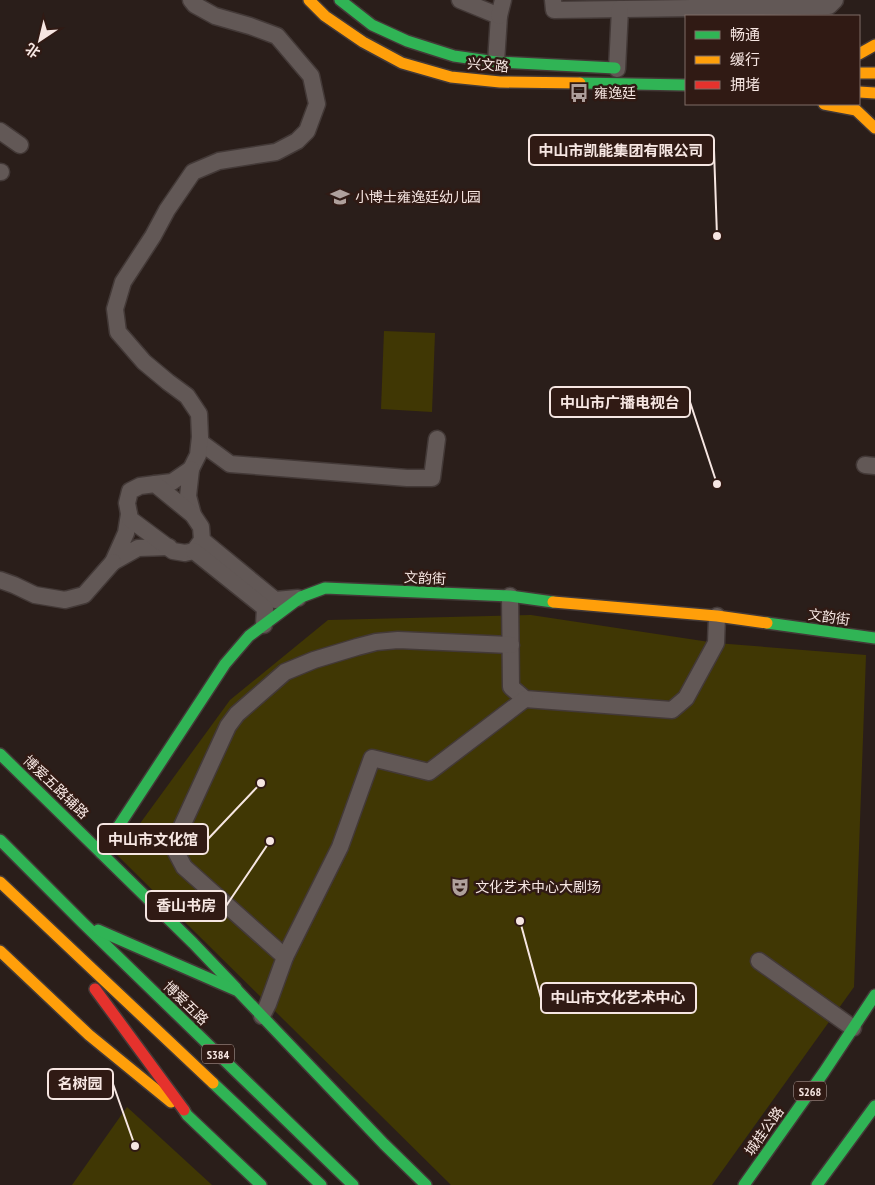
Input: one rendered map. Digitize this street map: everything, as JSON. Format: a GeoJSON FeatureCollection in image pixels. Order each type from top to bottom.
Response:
{"type":"FeatureCollection","features":[{"type":"Feature","properties":{"kind":"main road","name":"兴文路"},"geometry":{"type":"LineString","coordinates":[[309,0],[324,16],[362,42],[402,63],[451,76],[500,82],[685,85]]}},
{"type":"Feature","properties":{"kind":"main road","name":"兴文路"},"geometry":{"type":"LineString","coordinates":[[340,0],[372,25],[407,41],[454,56],[496,62],[622,69]]}},
{"type":"Feature","properties":{"kind":"main road"},"geometry":{"type":"LineString","coordinates":[[860,53],[875,45]]}},
{"type":"Feature","properties":{"kind":"main road"},"geometry":{"type":"LineString","coordinates":[[860,73],[875,73]]}},
{"type":"Feature","properties":{"kind":"main road"},"geometry":{"type":"LineString","coordinates":[[860,92],[875,93]]}},
{"type":"Feature","properties":{"kind":"main road"},"geometry":{"type":"LineString","coordinates":[[829,105],[856,110],[875,128]]}},
{"type":"Feature","properties":{"kind":"main road","name":"文韵街"},"geometry":{"type":"LineString","coordinates":[[101,853],[225,664],[249,636],[301,597],[325,588],[510,596],[552,602],[717,616],[875,638]]}},
{"type":"Feature","properties":{"kind":"main road","name":"博爱五路辅路"},"geometry":{"type":"LineString","coordinates":[[0,754],[193,943],[384,1144],[426,1185]]}},
{"type":"Feature","properties":{"kind":"main road","name":"博爱五路"},"geometry":{"type":"LineString","coordinates":[[0,840],[83,924],[353,1185]]}},
{"type":"Feature","properties":{"kind":"main road","name":"S384"},"geometry":{"type":"LineString","coordinates":[[0,882],[320,1185]]}},
{"type":"Feature","properties":{"kind":"main road"},"geometry":{"type":"LineString","coordinates":[[83,924],[238,991]]}},
{"type":"Feature","properties":{"kind":"main road"},"geometry":{"type":"LineString","coordinates":[[56,935],[187,1115]]}},
{"type":"Feature","properties":{"kind":"main road"},"geometry":{"type":"LineString","coordinates":[[0,950],[89,1035],[187,1115],[261,1185]]}},
{"type":"Feature","properties":{"kind":"main road","name":"城桂公路"},"geometry":{"type":"LineString","coordinates":[[744,1185],[875,995]]}},
{"type":"Feature","properties":{"kind":"main road"},"geometry":{"type":"LineString","coordinates":[[817,1185],[875,1106]]}},
{"type":"Feature","properties":{"kind":"street"},"geometry":{"type":"LineString","coordinates":[[460,0],[499,16]]}},
{"type":"Feature","properties":{"kind":"street"},"geometry":{"type":"LineString","coordinates":[[496,62],[499,16],[503,0]]}},
{"type":"Feature","properties":{"kind":"street"},"geometry":{"type":"LineString","coordinates":[[553,0],[554,10],[620,9],[730,12],[829,6],[835,0]]}},
{"type":"Feature","properties":{"kind":"street"},"geometry":{"type":"LineString","coordinates":[[193,515],[188,496],[191,469],[198,455],[200,442],[199,414],[187,396],[144,362],[118,332],[115,309],[123,282],[153,236],[167,210],[193,172],[219,161],[276,152],[297,141],[307,131],[317,104],[311,76],[277,36],[215,16],[203,3]]}},
{"type":"Feature","properties":{"kind":"street"},"geometry":{"type":"LineString","coordinates":[[620,9],[622,69]]}},
{"type":"Feature","properties":{"kind":"street"},"geometry":{"type":"LineString","coordinates":[[0,130],[20,145]]}},
{"type":"Feature","properties":{"kind":"street"},"geometry":{"type":"LineString","coordinates":[[200,442],[230,464],[407,478],[432,478],[436,439]]}},
{"type":"Feature","properties":{"kind":"street"},"geometry":{"type":"LineString","coordinates":[[191,469],[172,482],[140,486],[130,491],[127,503],[130,519],[174,551],[185,553],[198,546]]}},
{"type":"Feature","properties":{"kind":"street"},"geometry":{"type":"LineString","coordinates":[[155,484],[193,515],[201,527],[198,546]]}},
{"type":"Feature","properties":{"kind":"street"},"geometry":{"type":"LineString","coordinates":[[114,562],[126,533],[129,514]]}},
{"type":"Feature","properties":{"kind":"street"},"geometry":{"type":"LineString","coordinates":[[198,546],[275,600],[301,597]]}},
{"type":"Feature","properties":{"kind":"street"},"geometry":{"type":"LineString","coordinates":[[198,546],[265,608],[264,625]]}},
{"type":"Feature","properties":{"kind":"street"},"geometry":{"type":"LineString","coordinates":[[0,580],[35,594],[65,600],[84,595],[114,562],[138,548],[169,547]]}},
{"type":"Feature","properties":{"kind":"street"},"geometry":{"type":"LineString","coordinates":[[510,596],[511,687],[525,699],[672,710],[686,698],[716,643],[717,616]]}},
{"type":"Feature","properties":{"kind":"street"},"geometry":{"type":"LineString","coordinates":[[285,957],[184,867],[176,852],[176,838],[228,726],[237,714],[285,672],[314,660],[376,642],[398,640],[510,645]]}},
{"type":"Feature","properties":{"kind":"street"},"geometry":{"type":"LineString","coordinates":[[262,1016],[285,957],[340,847],[372,758],[429,772],[525,699]]}},
{"type":"Feature","properties":{"kind":"street"},"geometry":{"type":"LineString","coordinates":[[759,961],[853,1028]]}},
{"type":"Feature","properties":{"kind":"shaded area"},"geometry":{"type":"Polygon","coordinates":[[[384,331],[435,333],[432,412],[381,409],[384,331]]]}},
{"type":"Feature","properties":{"kind":"shaded area"},"geometry":{"type":"Polygon","coordinates":[[[531,615],[716,643],[866,655],[854,987],[712,1185],[451,1185],[117,855],[230,700],[328,620],[531,615]]]}},
{"type":"Feature","properties":{"kind":"shaded area"},"geometry":{"type":"Polygon","coordinates":[[[127,1107],[212,1185],[72,1185],[127,1107]]]}},
{"type":"Feature","properties":{"kind":"traffic: fast"},"geometry":{"type":"LineString","coordinates":[[340,0],[372,25],[407,41],[454,56],[496,62],[615,68]]}},
{"type":"Feature","properties":{"kind":"traffic: fast"},"geometry":{"type":"LineString","coordinates":[[580,83],[685,85]]}},
{"type":"Feature","properties":{"kind":"traffic: fast"},"geometry":{"type":"LineString","coordinates":[[101,853],[225,664],[249,636],[301,597],[325,588],[510,596],[553,602]]}},
{"type":"Feature","properties":{"kind":"traffic: fast"},"geometry":{"type":"LineString","coordinates":[[767,623],[875,638]]}},
{"type":"Feature","properties":{"kind":"traffic: fast"},"geometry":{"type":"LineString","coordinates":[[0,754],[193,943],[236,988]]}},
{"type":"Feature","properties":{"kind":"traffic: fast"},"geometry":{"type":"LineString","coordinates":[[0,840],[353,1185]]}},
{"type":"Feature","properties":{"kind":"traffic: fast"},"geometry":{"type":"LineString","coordinates":[[98,930],[238,991],[384,1144],[426,1185]]}},
{"type":"Feature","properties":{"kind":"traffic: fast"},"geometry":{"type":"LineString","coordinates":[[744,1185],[824,1072],[875,995]]}},
{"type":"Feature","properties":{"kind":"traffic: fast"},"geometry":{"type":"LineString","coordinates":[[213,1083],[321,1185]]}},
{"type":"Feature","properties":{"kind":"traffic: fast"},"geometry":{"type":"LineString","coordinates":[[817,1185],[875,1106]]}},
{"type":"Feature","properties":{"kind":"traffic: fast"},"geometry":{"type":"LineString","coordinates":[[184,1110],[261,1185]]}},
{"type":"Feature","properties":{"kind":"traffic: slow"},"geometry":{"type":"LineString","coordinates":[[309,0],[325,16],[363,42],[402,63],[451,77],[500,82],[580,83]]}},
{"type":"Feature","properties":{"kind":"traffic: slow"},"geometry":{"type":"LineString","coordinates":[[860,53],[875,45]]}},
{"type":"Feature","properties":{"kind":"traffic: slow"},"geometry":{"type":"LineString","coordinates":[[860,73],[875,73]]}},
{"type":"Feature","properties":{"kind":"traffic: slow"},"geometry":{"type":"LineString","coordinates":[[860,92],[875,93]]}},
{"type":"Feature","properties":{"kind":"traffic: slow"},"geometry":{"type":"LineString","coordinates":[[829,105],[856,110],[875,128]]}},
{"type":"Feature","properties":{"kind":"traffic: slow"},"geometry":{"type":"LineString","coordinates":[[553,602],[717,616],[767,623]]}},
{"type":"Feature","properties":{"kind":"traffic: slow"},"geometry":{"type":"LineString","coordinates":[[0,882],[213,1083]]}},
{"type":"Feature","properties":{"kind":"traffic: slow"},"geometry":{"type":"LineString","coordinates":[[0,951],[89,1035],[171,1102]]}},
{"type":"Feature","properties":{"kind":"traffic: jam"},"geometry":{"type":"LineString","coordinates":[[95,989],[184,1110]]}},
{"type":"Feature","properties":{"kind":"place","name":"雍逸廷"},"geometry":{"type":"Point","coordinates":[579,93]}},
{"type":"Feature","properties":{"kind":"place","name":"小博士雍逸廷幼儿园"},"geometry":{"type":"Point","coordinates":[340,197]}},
{"type":"Feature","properties":{"kind":"place","name":"中山市凯能集团有限公司"},"geometry":{"type":"Point","coordinates":[717,236]}},
{"type":"Feature","properties":{"kind":"place","name":"中山市广播电视台"},"geometry":{"type":"Point","coordinates":[717,484]}},
{"type":"Feature","properties":{"kind":"place","name":"中山市文化馆"},"geometry":{"type":"Point","coordinates":[261,783]}},
{"type":"Feature","properties":{"kind":"place","name":"香山书房"},"geometry":{"type":"Point","coordinates":[270,841]}},
{"type":"Feature","properties":{"kind":"place","name":"文化艺术中心大剧场"},"geometry":{"type":"Point","coordinates":[460,887]}},
{"type":"Feature","properties":{"kind":"place","name":"中山市文化艺术中心"},"geometry":{"type":"Point","coordinates":[520,921]}},
{"type":"Feature","properties":{"kind":"place","name":"名树园"},"geometry":{"type":"Point","coordinates":[135,1146]}}]}
